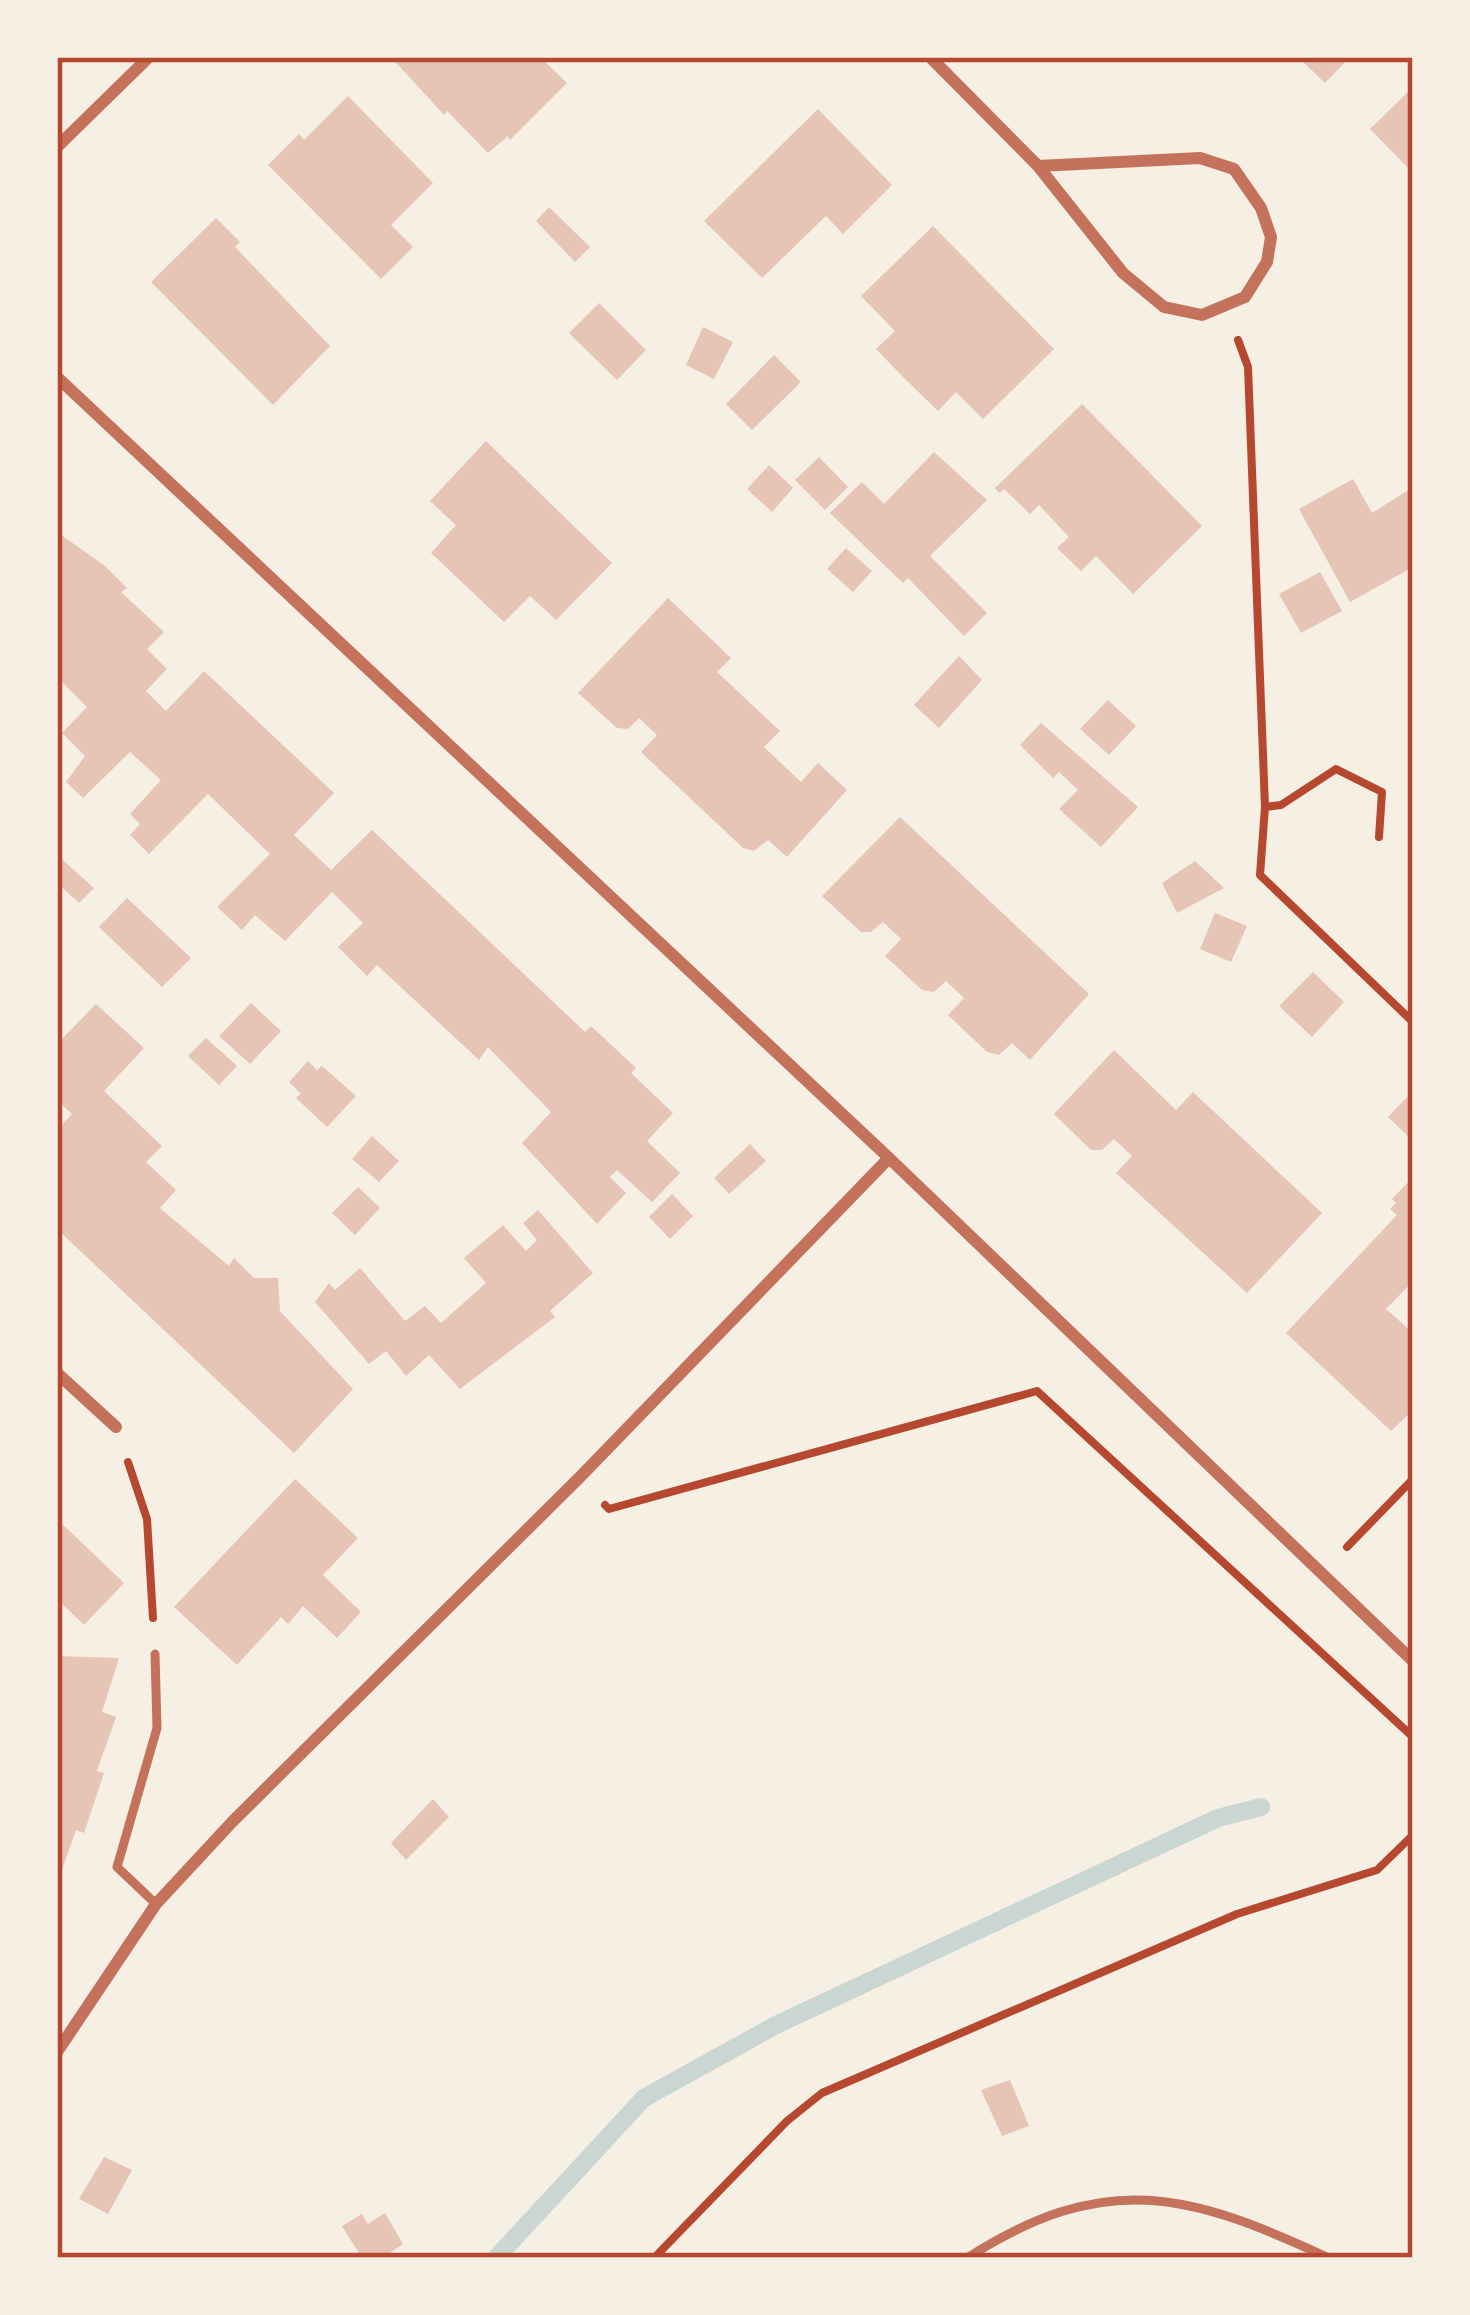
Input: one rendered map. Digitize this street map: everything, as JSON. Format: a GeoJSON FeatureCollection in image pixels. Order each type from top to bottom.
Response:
{"type":"FeatureCollection","features":[{"type":"Feature","properties":{"kind":"street"},"geometry":{"type":"LineString","coordinates":[[57,147],[148,57]]}},
{"type":"Feature","properties":{"kind":"street"},"geometry":{"type":"LineString","coordinates":[[930,57],[1038,166],[1124,272],[1164,307],[1202,315],[1245,297],[1268,262],[1271,237],[1261,208],[1234,170],[1200,158],[1038,166]]}},
{"type":"Feature","properties":{"kind":"street"},"geometry":{"type":"LineString","coordinates":[[57,377],[889,1158],[1413,1660]]}},
{"type":"Feature","properties":{"kind":"street"},"geometry":{"type":"LineString","coordinates":[[57,2052],[157,1904],[889,1158]]}},
{"type":"Feature","properties":{"kind":"street"},"geometry":{"type":"LineString","coordinates":[[57,1373],[116,1427]]}},
{"type":"Feature","properties":{"kind":"lane"},"geometry":{"type":"LineString","coordinates":[[155,1654],[158,1728],[117,1867],[157,1904]]}},
{"type":"Feature","properties":{"kind":"lane"},"geometry":{"type":"LineString","coordinates":[[967,2258],[1010,2230],[1101,2200],[1175,2201],[1233,2214],[1329,2258]]}},
{"type":"Feature","properties":{"kind":"path"},"geometry":{"type":"LineString","coordinates":[[1224,305],[1248,367],[1264,807],[1260,875],[1413,1022]]}},
{"type":"Feature","properties":{"kind":"path"},"geometry":{"type":"LineString","coordinates":[[1264,807],[1280,805],[1336,769],[1382,792],[1379,837]]}},
{"type":"Feature","properties":{"kind":"path"},"geometry":{"type":"LineString","coordinates":[[580,1477],[609,1510],[1037,1391],[1413,1737]]}},
{"type":"Feature","properties":{"kind":"path"},"geometry":{"type":"LineString","coordinates":[[116,1427],[147,1519],[155,1654]]}},
{"type":"Feature","properties":{"kind":"path"},"geometry":{"type":"LineString","coordinates":[[1323,1572],[1413,1479]]}},
{"type":"Feature","properties":{"kind":"path"},"geometry":{"type":"LineString","coordinates":[[654,2258],[787,2121],[822,2093],[1237,1914],[1377,1870],[1413,1835]]}},
{"type":"Feature","properties":{"kind":"building"},"geometry":{"type":"Polygon","coordinates":[[[391,57],[540,57],[567,83],[510,140],[508,136],[488,153],[447,111],[444,115],[391,57]]]}},
{"type":"Feature","properties":{"kind":"building"},"geometry":{"type":"Polygon","coordinates":[[[1298,57],[1350,57],[1325,83],[1298,57]]]}},
{"type":"Feature","properties":{"kind":"building"},"geometry":{"type":"Polygon","coordinates":[[[1413,87],[1413,173],[1370,129],[1413,87]]]}},
{"type":"Feature","properties":{"kind":"building"},"geometry":{"type":"Polygon","coordinates":[[[348,96],[433,183],[391,225],[413,247],[381,279],[268,165],[299,134],[304,140],[348,96]]]}},
{"type":"Feature","properties":{"kind":"building"},"geometry":{"type":"Polygon","coordinates":[[[818,109],[892,185],[843,234],[826,216],[762,278],[704,221],[818,109]]]}},
{"type":"Feature","properties":{"kind":"building"},"geometry":{"type":"Polygon","coordinates":[[[549,207],[590,247],[575,262],[536,221],[549,207]]]}},
{"type":"Feature","properties":{"kind":"building"},"geometry":{"type":"Polygon","coordinates":[[[216,218],[240,242],[235,247],[330,346],[273,405],[151,282],[216,218]]]}},
{"type":"Feature","properties":{"kind":"building"},"geometry":{"type":"Polygon","coordinates":[[[933,226],[1054,349],[983,419],[956,392],[938,411],[902,376],[876,349],[895,331],[861,296],[933,226]]]}},
{"type":"Feature","properties":{"kind":"building"},"geometry":{"type":"Polygon","coordinates":[[[599,303],[646,350],[617,380],[569,333],[599,303]]]}},
{"type":"Feature","properties":{"kind":"building"},"geometry":{"type":"Polygon","coordinates":[[[703,327],[733,342],[714,379],[686,365],[703,327]]]}},
{"type":"Feature","properties":{"kind":"building"},"geometry":{"type":"Polygon","coordinates":[[[774,355],[801,382],[752,430],[726,404],[774,355]]]}},
{"type":"Feature","properties":{"kind":"building"},"geometry":{"type":"Polygon","coordinates":[[[1082,404],[1202,526],[1133,594],[1096,556],[1081,571],[1057,548],[1069,537],[1039,505],[1030,514],[1004,489],[999,493],[995,488],[1082,404]]]}},
{"type":"Feature","properties":{"kind":"building"},"geometry":{"type":"Polygon","coordinates":[[[486,441],[612,563],[556,620],[530,596],[504,622],[431,553],[456,525],[430,501],[486,441]]]}},
{"type":"Feature","properties":{"kind":"building"},"geometry":{"type":"Polygon","coordinates":[[[934,452],[987,500],[930,556],[987,613],[964,636],[908,578],[903,583],[830,513],[862,482],[884,504],[934,452]]]}},
{"type":"Feature","properties":{"kind":"building"},"geometry":{"type":"Polygon","coordinates":[[[819,457],[848,487],[825,510],[795,480],[819,457]]]}},
{"type":"Feature","properties":{"kind":"building"},"geometry":{"type":"Polygon","coordinates":[[[769,465],[793,488],[772,512],[747,489],[769,465]]]}},
{"type":"Feature","properties":{"kind":"building"},"geometry":{"type":"Polygon","coordinates":[[[1353,479],[1372,513],[1413,487],[1413,567],[1350,602],[1299,509],[1353,479]]]}},
{"type":"Feature","properties":{"kind":"building"},"geometry":{"type":"Polygon","coordinates":[[[57,532],[105,566],[127,588],[121,592],[164,632],[147,649],[167,669],[146,691],[166,711],[204,671],[334,793],[294,835],[331,870],[372,830],[585,1032],[591,1026],[636,1068],[631,1073],[673,1113],[647,1141],[680,1173],[652,1202],[617,1170],[610,1177],[626,1193],[597,1224],[522,1143],[551,1112],[488,1047],[479,1060],[377,965],[367,976],[338,947],[363,923],[332,892],[285,941],[255,915],[242,930],[217,907],[270,854],[208,794],[149,854],[130,835],[140,824],[130,814],[161,780],[130,752],[83,798],[66,782],[85,756],[62,733],[87,707],[57,677],[57,532]]]}},
{"type":"Feature","properties":{"kind":"building"},"geometry":{"type":"Polygon","coordinates":[[[846,548],[872,571],[853,592],[827,569],[846,548]]]}},
{"type":"Feature","properties":{"kind":"building"},"geometry":{"type":"Polygon","coordinates":[[[1320,572],[1342,611],[1301,633],[1279,594],[1320,572]]]}},
{"type":"Feature","properties":{"kind":"building"},"geometry":{"type":"Polygon","coordinates":[[[668,598],[731,658],[717,672],[780,731],[764,747],[801,782],[818,763],[847,790],[787,857],[768,840],[754,851],[743,848],[641,752],[657,735],[639,718],[628,729],[617,728],[578,693],[668,598]]]}},
{"type":"Feature","properties":{"kind":"building"},"geometry":{"type":"Polygon","coordinates":[[[959,656],[982,680],[939,728],[914,705],[959,656]]]}},
{"type":"Feature","properties":{"kind":"building"},"geometry":{"type":"Polygon","coordinates":[[[1108,700],[1136,726],[1109,755],[1080,729],[1108,700]]]}},
{"type":"Feature","properties":{"kind":"building"},"geometry":{"type":"Polygon","coordinates":[[[1041,723],[1138,807],[1101,847],[1059,809],[1078,790],[1059,772],[1053,778],[1020,745],[1041,723]]]}},
{"type":"Feature","properties":{"kind":"building"},"geometry":{"type":"Polygon","coordinates":[[[900,817],[1089,994],[1030,1060],[1012,1043],[999,1055],[987,1052],[948,1015],[964,998],[946,981],[934,992],[922,990],[885,956],[901,939],[883,922],[871,932],[861,932],[822,896],[900,817]]]}},
{"type":"Feature","properties":{"kind":"building"},"geometry":{"type":"Polygon","coordinates":[[[57,855],[94,888],[79,903],[57,883],[57,855]]]}},
{"type":"Feature","properties":{"kind":"building"},"geometry":{"type":"Polygon","coordinates":[[[1195,861],[1224,888],[1177,913],[1162,883],[1195,861]]]}},
{"type":"Feature","properties":{"kind":"building"},"geometry":{"type":"Polygon","coordinates":[[[127,898],[191,958],[162,987],[99,927],[127,898]]]}},
{"type":"Feature","properties":{"kind":"building"},"geometry":{"type":"Polygon","coordinates":[[[1215,913],[1247,926],[1231,962],[1200,949],[1215,913]]]}},
{"type":"Feature","properties":{"kind":"building"},"geometry":{"type":"Polygon","coordinates":[[[1313,972],[1344,1002],[1312,1037],[1279,1006],[1313,972]]]}},
{"type":"Feature","properties":{"kind":"building"},"geometry":{"type":"Polygon","coordinates":[[[251,1003],[281,1031],[250,1064],[219,1036],[251,1003]]]}},
{"type":"Feature","properties":{"kind":"building"},"geometry":{"type":"Polygon","coordinates":[[[96,1004],[144,1048],[104,1091],[162,1146],[146,1162],[176,1190],[160,1208],[229,1266],[234,1258],[254,1278],[278,1278],[280,1311],[353,1389],[294,1453],[57,1229],[57,1130],[72,1114],[57,1100],[57,1044],[96,1004]]]}},
{"type":"Feature","properties":{"kind":"building"},"geometry":{"type":"Polygon","coordinates":[[[206,1038],[237,1066],[219,1085],[188,1056],[206,1038]]]}},
{"type":"Feature","properties":{"kind":"building"},"geometry":{"type":"Polygon","coordinates":[[[1114,1050],[1176,1110],[1193,1092],[1322,1213],[1247,1293],[1116,1173],[1132,1156],[1114,1139],[1102,1150],[1091,1150],[1054,1114],[1114,1050]]]}},
{"type":"Feature","properties":{"kind":"building"},"geometry":{"type":"Polygon","coordinates":[[[308,1061],[317,1070],[322,1066],[356,1096],[327,1127],[296,1098],[301,1094],[289,1082],[308,1061]]]}},
{"type":"Feature","properties":{"kind":"building"},"geometry":{"type":"Polygon","coordinates":[[[1413,1091],[1413,1141],[1388,1117],[1413,1091]]]}},
{"type":"Feature","properties":{"kind":"building"},"geometry":{"type":"Polygon","coordinates":[[[372,1136],[399,1161],[379,1182],[352,1159],[372,1136]]]}},
{"type":"Feature","properties":{"kind":"building"},"geometry":{"type":"Polygon","coordinates":[[[750,1144],[766,1161],[729,1194],[714,1178],[750,1144]]]}},
{"type":"Feature","properties":{"kind":"building"},"geometry":{"type":"Polygon","coordinates":[[[1413,1177],[1413,1281],[1386,1309],[1413,1333],[1413,1410],[1391,1431],[1286,1333],[1397,1215],[1390,1209],[1396,1203],[1392,1199],[1413,1177]]]}},
{"type":"Feature","properties":{"kind":"building"},"geometry":{"type":"Polygon","coordinates":[[[358,1187],[380,1208],[355,1235],[332,1213],[358,1187]]]}},
{"type":"Feature","properties":{"kind":"building"},"geometry":{"type":"Polygon","coordinates":[[[672,1194],[693,1216],[670,1239],[649,1217],[672,1194]]]}},
{"type":"Feature","properties":{"kind":"building"},"geometry":{"type":"Polygon","coordinates":[[[538,1210],[593,1273],[550,1311],[555,1317],[460,1389],[429,1355],[406,1376],[386,1351],[369,1364],[315,1302],[329,1283],[335,1290],[360,1268],[405,1321],[425,1306],[441,1323],[486,1283],[464,1258],[503,1225],[526,1251],[537,1240],[523,1223],[538,1210]]]}},
{"type":"Feature","properties":{"kind":"building"},"geometry":{"type":"Polygon","coordinates":[[[295,1479],[358,1538],[323,1575],[361,1612],[337,1638],[303,1606],[288,1624],[281,1617],[237,1665],[174,1607],[295,1479]]]}},
{"type":"Feature","properties":{"kind":"building"},"geometry":{"type":"Polygon","coordinates":[[[57,1519],[124,1583],[84,1625],[57,1599],[57,1519]]]}},
{"type":"Feature","properties":{"kind":"building"},"geometry":{"type":"Polygon","coordinates":[[[57,1656],[119,1658],[102,1712],[116,1717],[97,1771],[104,1773],[84,1833],[76,1830],[58,1881],[57,1656]]]}},
{"type":"Feature","properties":{"kind":"building"},"geometry":{"type":"Polygon","coordinates":[[[433,1799],[449,1817],[406,1860],[391,1843],[433,1799]]]}},
{"type":"Feature","properties":{"kind":"building"},"geometry":{"type":"Polygon","coordinates":[[[1010,2080],[1029,2126],[1002,2136],[981,2090],[1010,2080]]]}},
{"type":"Feature","properties":{"kind":"building"},"geometry":{"type":"Polygon","coordinates":[[[104,2157],[132,2170],[108,2214],[79,2199],[104,2157]]]}},
{"type":"Feature","properties":{"kind":"building"},"geometry":{"type":"Polygon","coordinates":[[[385,2213],[403,2244],[382,2258],[362,2258],[342,2226],[362,2214],[368,2224],[385,2213]]]}},
{"type":"Feature","properties":{"kind":"waterway"},"geometry":{"type":"LineString","coordinates":[[496,2258],[644,2098],[776,2025],[1218,1818],[1261,1807]]}}]}
